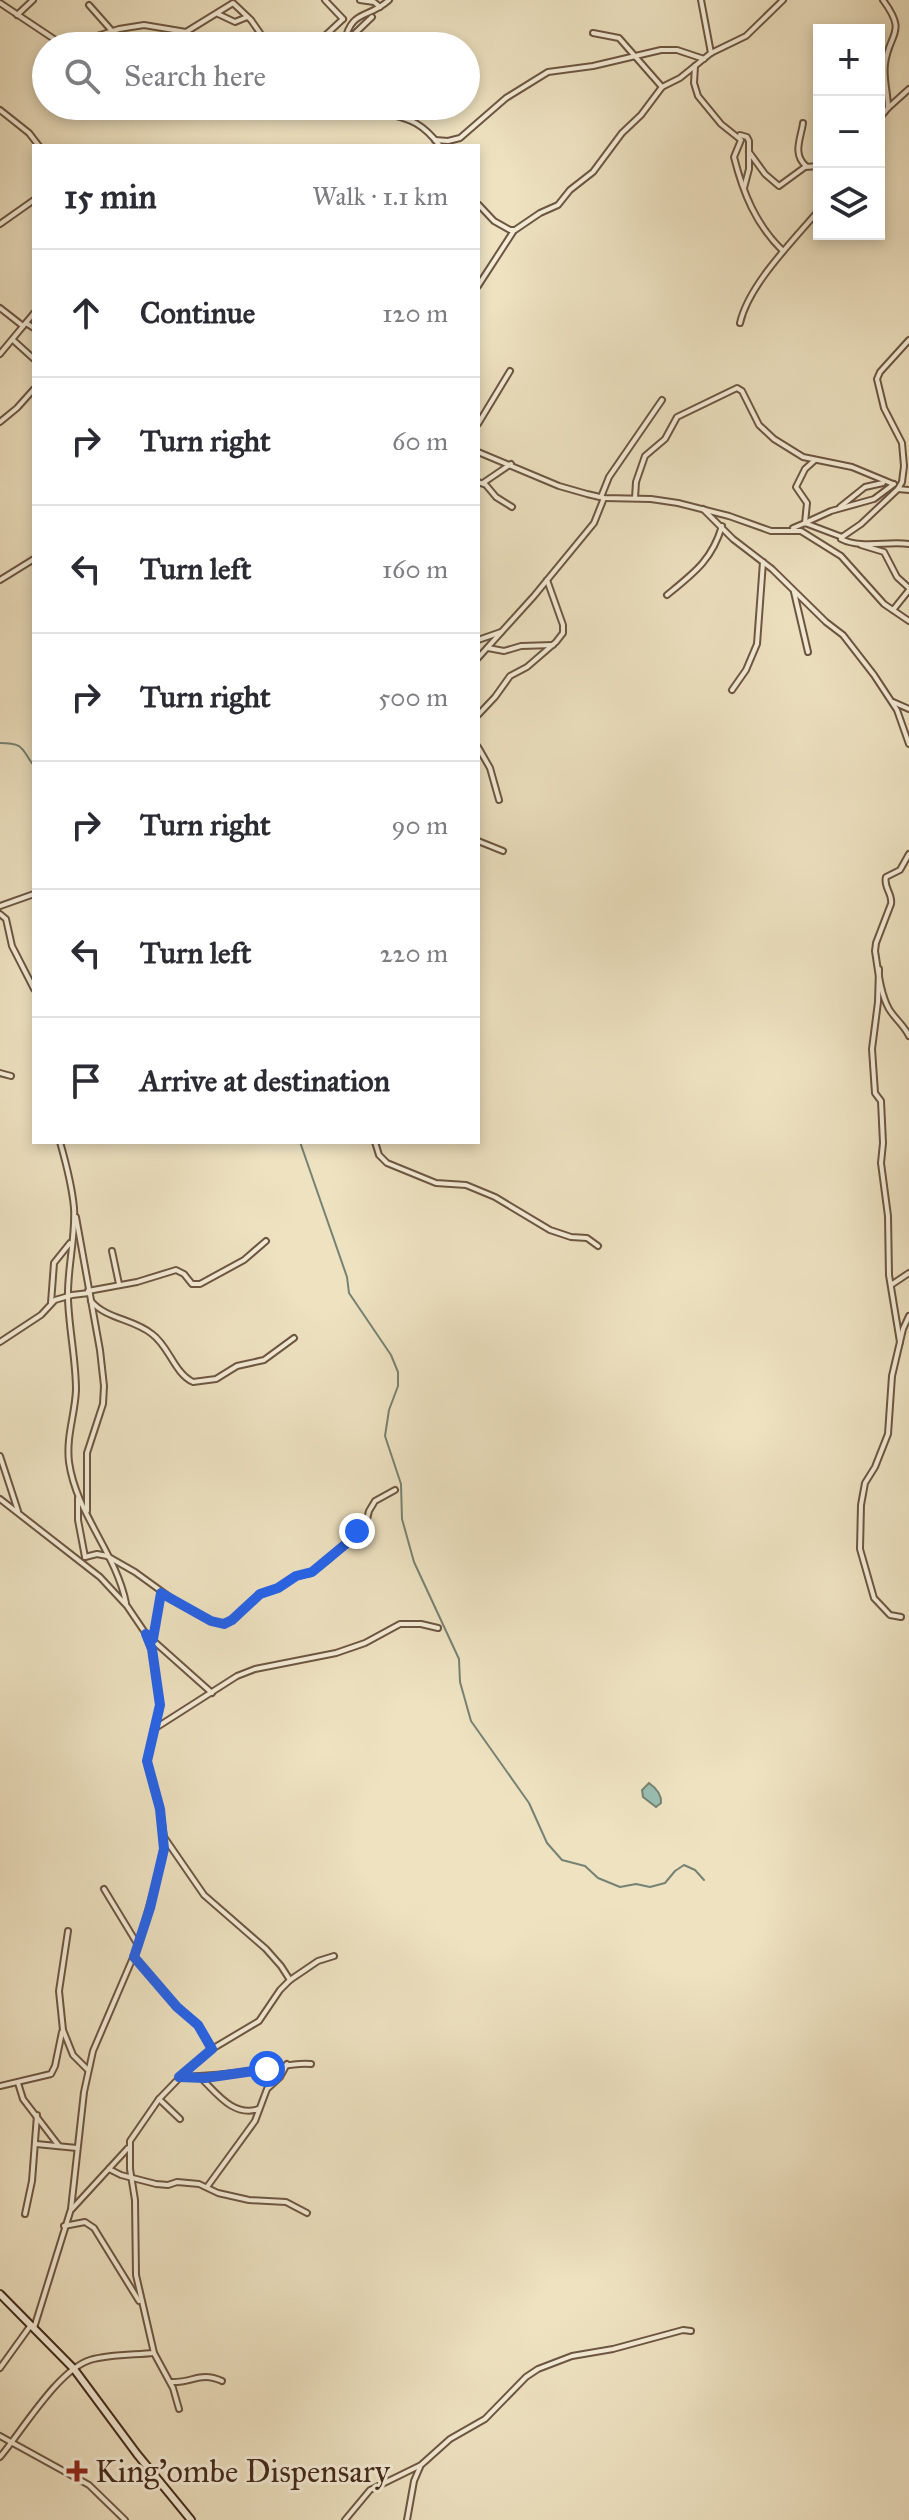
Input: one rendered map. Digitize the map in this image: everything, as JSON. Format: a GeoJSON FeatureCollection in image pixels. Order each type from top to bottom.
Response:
{"type":"FeatureCollection","features":[{"type":"Feature","properties":{"kind":"street"},"geometry":{"type":"LineString","coordinates":[[17,15],[33,0]]}},
{"type":"Feature","properties":{"kind":"street"},"geometry":{"type":"LineString","coordinates":[[325,0],[349,25]]}},
{"type":"Feature","properties":{"kind":"street"},"geometry":{"type":"LineString","coordinates":[[360,0],[374,2],[380,7]]}},
{"type":"Feature","properties":{"kind":"street"},"geometry":{"type":"LineString","coordinates":[[347,32],[349,25],[360,15],[389,0]]}},
{"type":"Feature","properties":{"kind":"street"},"geometry":{"type":"LineString","coordinates":[[701,0],[711,53]]}},
{"type":"Feature","properties":{"kind":"street"},"geometry":{"type":"LineString","coordinates":[[480,283],[515,230],[543,211],[556,207],[570,190],[593,172],[662,87],[711,53],[746,36],[783,0]]}},
{"type":"Feature","properties":{"kind":"street"},"geometry":{"type":"LineString","coordinates":[[877,0],[884,2],[894,16],[896,28],[885,62],[888,108]]}},
{"type":"Feature","properties":{"kind":"street"},"geometry":{"type":"LineString","coordinates":[[109,32],[144,25],[186,32],[218,14],[232,2],[259,32]]}},
{"type":"Feature","properties":{"kind":"street"},"geometry":{"type":"LineString","coordinates":[[0,3],[43,32]]}},
{"type":"Feature","properties":{"kind":"street"},"geometry":{"type":"LineString","coordinates":[[89,5],[112,31]]}},
{"type":"Feature","properties":{"kind":"street"},"geometry":{"type":"LineString","coordinates":[[218,14],[235,22],[249,18]]}},
{"type":"Feature","properties":{"kind":"street"},"geometry":{"type":"LineString","coordinates":[[356,32],[372,17]]}},
{"type":"Feature","properties":{"kind":"street"},"geometry":{"type":"LineString","coordinates":[[329,32],[343,19]]}},
{"type":"Feature","properties":{"kind":"street"},"geometry":{"type":"LineString","coordinates":[[593,33],[615,36],[636,55],[662,87]]}},
{"type":"Feature","properties":{"kind":"street"},"geometry":{"type":"LineString","coordinates":[[435,140],[460,138],[506,98],[548,72],[667,50],[691,53],[704,59]]}},
{"type":"Feature","properties":{"kind":"street"},"geometry":{"type":"LineString","coordinates":[[695,66],[694,83],[698,96],[721,124],[741,140],[734,157],[750,208],[760,225],[783,251]]}},
{"type":"Feature","properties":{"kind":"street"},"geometry":{"type":"LineString","coordinates":[[885,112],[909,89]]}},
{"type":"Feature","properties":{"kind":"street"},"geometry":{"type":"LineString","coordinates":[[0,110],[29,133],[37,144]]}},
{"type":"Feature","properties":{"kind":"street"},"geometry":{"type":"LineString","coordinates":[[413,120],[426,129],[438,144]]}},
{"type":"Feature","properties":{"kind":"street"},"geometry":{"type":"LineString","coordinates":[[803,123],[798,143],[799,157],[808,167]]}},
{"type":"Feature","properties":{"kind":"street"},"geometry":{"type":"LineString","coordinates":[[735,135],[748,139],[749,169],[744,190]]}},
{"type":"Feature","properties":{"kind":"street"},"geometry":{"type":"LineString","coordinates":[[749,152],[765,174],[779,186],[813,167]]}},
{"type":"Feature","properties":{"kind":"street"},"geometry":{"type":"LineString","coordinates":[[0,224],[32,201]]}},
{"type":"Feature","properties":{"kind":"street"},"geometry":{"type":"LineString","coordinates":[[480,206],[494,221],[506,229],[515,230]]}},
{"type":"Feature","properties":{"kind":"street"},"geometry":{"type":"LineString","coordinates":[[740,323],[746,304],[783,251],[813,217]]}},
{"type":"Feature","properties":{"kind":"street"},"geometry":{"type":"LineString","coordinates":[[0,308],[32,327]]}},
{"type":"Feature","properties":{"kind":"street"},"geometry":{"type":"LineString","coordinates":[[0,354],[32,315]]}},
{"type":"Feature","properties":{"kind":"street"},"geometry":{"type":"LineString","coordinates":[[13,340],[32,357]]}},
{"type":"Feature","properties":{"kind":"street"},"geometry":{"type":"LineString","coordinates":[[903,479],[902,443],[884,408],[877,379],[909,340]]}},
{"type":"Feature","properties":{"kind":"street"},"geometry":{"type":"LineString","coordinates":[[480,421],[510,371]]}},
{"type":"Feature","properties":{"kind":"street"},"geometry":{"type":"LineString","coordinates":[[635,498],[636,482],[645,456],[668,436],[677,417],[737,388],[746,397],[766,434],[803,457],[840,463],[909,490]]}},
{"type":"Feature","properties":{"kind":"street"},"geometry":{"type":"LineString","coordinates":[[0,422],[32,391]]}},
{"type":"Feature","properties":{"kind":"street"},"geometry":{"type":"LineString","coordinates":[[480,656],[594,523],[612,474],[662,400]]}},
{"type":"Feature","properties":{"kind":"street"},"geometry":{"type":"LineString","coordinates":[[480,453],[559,486],[602,497],[651,499],[702,508],[771,531],[806,533],[841,556],[884,604],[909,621]]}},
{"type":"Feature","properties":{"kind":"street"},"geometry":{"type":"LineString","coordinates":[[805,523],[807,503],[796,487],[815,460]]}},
{"type":"Feature","properties":{"kind":"street"},"geometry":{"type":"LineString","coordinates":[[480,483],[511,464]]}},
{"type":"Feature","properties":{"kind":"street"},"geometry":{"type":"LineString","coordinates":[[839,538],[861,524],[909,474]]}},
{"type":"Feature","properties":{"kind":"street"},"geometry":{"type":"LineString","coordinates":[[838,509],[865,487],[886,482]]}},
{"type":"Feature","properties":{"kind":"street"},"geometry":{"type":"LineString","coordinates":[[480,483],[512,507]]}},
{"type":"Feature","properties":{"kind":"street"},"geometry":{"type":"LineString","coordinates":[[791,530],[838,509],[874,499],[896,486]]}},
{"type":"Feature","properties":{"kind":"street"},"geometry":{"type":"LineString","coordinates":[[702,508],[843,635],[891,701],[903,722],[909,744]]}},
{"type":"Feature","properties":{"kind":"street"},"geometry":{"type":"LineString","coordinates":[[805,523],[865,548],[884,552],[897,577],[909,589],[893,610]]}},
{"type":"Feature","properties":{"kind":"street"},"geometry":{"type":"LineString","coordinates":[[667,595],[710,555],[722,526]]}},
{"type":"Feature","properties":{"kind":"street"},"geometry":{"type":"LineString","coordinates":[[859,544],[909,544]]}},
{"type":"Feature","properties":{"kind":"street"},"geometry":{"type":"LineString","coordinates":[[0,580],[32,560]]}},
{"type":"Feature","properties":{"kind":"street"},"geometry":{"type":"LineString","coordinates":[[732,690],[746,670],[757,644],[763,562]]}},
{"type":"Feature","properties":{"kind":"street"},"geometry":{"type":"LineString","coordinates":[[480,713],[510,676],[527,667],[563,633],[547,580]]}},
{"type":"Feature","properties":{"kind":"street"},"geometry":{"type":"LineString","coordinates":[[794,590],[808,652]]}},
{"type":"Feature","properties":{"kind":"street"},"geometry":{"type":"LineString","coordinates":[[480,639],[503,631]]}},
{"type":"Feature","properties":{"kind":"street"},"geometry":{"type":"LineString","coordinates":[[488,648],[504,651],[521,646],[553,645]]}},
{"type":"Feature","properties":{"kind":"street"},"geometry":{"type":"LineString","coordinates":[[891,701],[909,709]]}},
{"type":"Feature","properties":{"kind":"street"},"geometry":{"type":"LineString","coordinates":[[480,750],[490,768],[499,800]]}},
{"type":"Feature","properties":{"kind":"street"},"geometry":{"type":"LineString","coordinates":[[480,842],[503,851]]}},
{"type":"Feature","properties":{"kind":"street"},"geometry":{"type":"LineString","coordinates":[[909,854],[902,868],[884,881],[892,900],[875,947],[890,1011],[909,1036]]}},
{"type":"Feature","properties":{"kind":"street"},"geometry":{"type":"LineString","coordinates":[[0,906],[32,895]]}},
{"type":"Feature","properties":{"kind":"street"},"geometry":{"type":"LineString","coordinates":[[0,914],[6,919],[12,946],[32,985]]}},
{"type":"Feature","properties":{"kind":"street"},"geometry":{"type":"LineString","coordinates":[[879,969],[872,1049],[875,1093],[881,1101],[881,1163],[888,1216],[891,1285],[900,1342]]}},
{"type":"Feature","properties":{"kind":"street"},"geometry":{"type":"LineString","coordinates":[[0,1073],[11,1076]]}},
{"type":"Feature","properties":{"kind":"street"},"geometry":{"type":"LineString","coordinates":[[61,1144],[100,1350],[104,1396],[87,1453],[86,1513]]}},
{"type":"Feature","properties":{"kind":"street"},"geometry":{"type":"LineString","coordinates":[[376,1144],[379,1155],[387,1163],[436,1183],[466,1185],[495,1197],[553,1232],[587,1238],[598,1246]]}},
{"type":"Feature","properties":{"kind":"street"},"geometry":{"type":"LineString","coordinates":[[74,1210],[68,1296],[76,1384],[69,1458],[78,1496],[119,1579],[127,1605]]}},
{"type":"Feature","properties":{"kind":"street"},"geometry":{"type":"LineString","coordinates":[[51,1303],[55,1260],[72,1241]]}},
{"type":"Feature","properties":{"kind":"street"},"geometry":{"type":"LineString","coordinates":[[0,1342],[41,1315],[51,1303],[68,1296],[89,1294],[176,1270],[192,1284],[200,1284],[244,1260],[266,1241]]}},
{"type":"Feature","properties":{"kind":"street"},"geometry":{"type":"LineString","coordinates":[[112,1251],[119,1284]]}},
{"type":"Feature","properties":{"kind":"street"},"geometry":{"type":"LineString","coordinates":[[891,1285],[909,1273]]}},
{"type":"Feature","properties":{"kind":"street"},"geometry":{"type":"LineString","coordinates":[[89,1294],[99,1308],[139,1325],[156,1337],[184,1377],[193,1382],[216,1379],[237,1366],[264,1360],[294,1338]]}},
{"type":"Feature","properties":{"kind":"street"},"geometry":{"type":"LineString","coordinates":[[901,1617],[890,1615],[874,1598],[860,1549],[862,1490],[888,1434],[890,1392],[900,1342],[909,1316]]}},
{"type":"Feature","properties":{"kind":"street"},"geometry":{"type":"LineString","coordinates":[[0,1456],[19,1512]]}},
{"type":"Feature","properties":{"kind":"street"},"geometry":{"type":"LineString","coordinates":[[85,1560],[97,1554],[107,1556],[135,1572],[161,1593],[215,1623],[227,1623],[260,1594],[278,1588],[296,1576],[312,1572],[330,1558],[366,1523],[375,1501],[395,1490]]}},
{"type":"Feature","properties":{"kind":"street"},"geometry":{"type":"LineString","coordinates":[[78,1496],[78,1520],[85,1560]]}},
{"type":"Feature","properties":{"kind":"street"},"geometry":{"type":"LineString","coordinates":[[0,1499],[85,1560],[127,1605],[146,1634],[152,1649],[159,1697],[147,1761],[164,1837],[162,1861],[138,1946],[97,2040],[88,2070],[71,2209],[32,2326],[11,2349],[0,2368]]}},
{"type":"Feature","properties":{"kind":"street"},"geometry":{"type":"LineString","coordinates":[[153,1639],[161,1593]]}},
{"type":"Feature","properties":{"kind":"street"},"geometry":{"type":"LineString","coordinates":[[154,1729],[247,1672],[271,1664],[336,1653],[365,1643],[400,1624],[438,1628]]}},
{"type":"Feature","properties":{"kind":"street"},"geometry":{"type":"LineString","coordinates":[[146,1634],[212,1693]]}},
{"type":"Feature","properties":{"kind":"street"},"geometry":{"type":"LineString","coordinates":[[164,1837],[204,1895],[266,1949],[290,1980]]}},
{"type":"Feature","properties":{"kind":"street"},"geometry":{"type":"LineString","coordinates":[[104,1889],[138,1946]]}},
{"type":"Feature","properties":{"kind":"street"},"geometry":{"type":"LineString","coordinates":[[68,1931],[58,1993],[63,2030],[73,2055],[88,2070]]}},
{"type":"Feature","properties":{"kind":"street"},"geometry":{"type":"LineString","coordinates":[[71,2209],[129,2146],[133,2135],[159,2099],[179,2077],[212,2049],[259,2021],[290,1980],[318,1961],[334,1956]]}},
{"type":"Feature","properties":{"kind":"street"},"geometry":{"type":"LineString","coordinates":[[134,1957],[177,2007],[198,2025],[212,2049]]}},
{"type":"Feature","properties":{"kind":"street"},"geometry":{"type":"LineString","coordinates":[[0,2086],[51,2074],[63,2030]]}},
{"type":"Feature","properties":{"kind":"street"},"geometry":{"type":"LineString","coordinates":[[179,2077],[200,2078],[287,2064],[311,2064]]}},
{"type":"Feature","properties":{"kind":"street"},"geometry":{"type":"LineString","coordinates":[[207,2187],[255,2121],[267,2089],[280,2077],[287,2064]]}},
{"type":"Feature","properties":{"kind":"street"},"geometry":{"type":"LineString","coordinates":[[200,2078],[233,2108],[247,2112],[259,2109]]}},
{"type":"Feature","properties":{"kind":"street"},"geometry":{"type":"LineString","coordinates":[[18,2083],[23,2099],[59,2146]]}},
{"type":"Feature","properties":{"kind":"street"},"geometry":{"type":"LineString","coordinates":[[159,2099],[180,2119]]}},
{"type":"Feature","properties":{"kind":"street"},"geometry":{"type":"LineString","coordinates":[[25,2214],[36,2144],[37,2115]]}},
{"type":"Feature","properties":{"kind":"street"},"geometry":{"type":"LineString","coordinates":[[36,2144],[77,2148]]}},
{"type":"Feature","properties":{"kind":"street"},"geometry":{"type":"LineString","coordinates":[[129,2146],[135,2200],[134,2263],[141,2304],[154,2353],[170,2382],[179,2409]]}},
{"type":"Feature","properties":{"kind":"street"},"geometry":{"type":"LineString","coordinates":[[109,2169],[163,2185],[177,2182],[207,2187],[218,2193],[249,2200],[289,2203],[307,2213]]}},
{"type":"Feature","properties":{"kind":"street"},"geometry":{"type":"LineString","coordinates":[[64,2226],[85,2222],[94,2228],[141,2304]]}},
{"type":"Feature","properties":{"kind":"street"},"geometry":{"type":"LineString","coordinates":[[0,2295],[74,2369],[191,2520]]}},
{"type":"Feature","properties":{"kind":"street"},"geometry":{"type":"LineString","coordinates":[[345,2520],[370,2490],[421,2465],[450,2439],[489,2416],[526,2377],[538,2369],[586,2352],[613,2349],[683,2330],[691,2331]]}},
{"type":"Feature","properties":{"kind":"street"},"geometry":{"type":"LineString","coordinates":[[0,2457],[40,2405],[74,2369],[94,2359],[154,2353]]}},
{"type":"Feature","properties":{"kind":"street"},"geometry":{"type":"LineString","coordinates":[[170,2382],[184,2383],[208,2375],[222,2381]]}},
{"type":"Feature","properties":{"kind":"street"},"geometry":{"type":"LineString","coordinates":[[0,2436],[89,2485],[125,2520]]}},
{"type":"Feature","properties":{"kind":"street"},"geometry":{"type":"LineString","coordinates":[[407,2520],[414,2481],[421,2465]]}},
{"type":"Feature","properties":{"kind":"water"},"geometry":{"type":"Polygon","coordinates":[[[649,1783],[661,1797],[661,1803],[656,1807],[643,1797],[642,1790],[649,1783]]]}},
{"type":"Feature","properties":{"kind":"waterway"},"geometry":{"type":"LineString","coordinates":[[0,743],[18,746],[32,763]]}},
{"type":"Feature","properties":{"kind":"waterway"},"geometry":{"type":"LineString","coordinates":[[301,1144],[347,1277],[349,1293],[391,1355],[398,1372],[398,1386],[389,1410],[385,1436],[401,1484],[402,1519],[414,1562],[459,1659],[460,1682],[471,1721],[529,1803],[547,1843],[562,1860],[585,1866],[598,1878],[620,1887],[636,1884],[650,1887],[665,1883],[684,1865],[695,1870],[704,1880]]}},
{"type":"Feature","properties":{"kind":"place","name":"King'ombe Dispensary"},"geometry":{"type":"Point","coordinates":[77,2471]}},
{"type":"Feature","properties":{"kind":"route"},"geometry":{"type":"LineString","coordinates":[[267,2069],[205,2078],[179,2077],[212,2049],[198,2025],[177,2007],[134,1957],[146,1923],[164,1849],[160,1809],[147,1761],[160,1705],[152,1649],[146,1634],[153,1639],[161,1593],[211,1621],[224,1624],[260,1594],[278,1588],[296,1576],[312,1572],[353,1538],[357,1531]]}}]}
